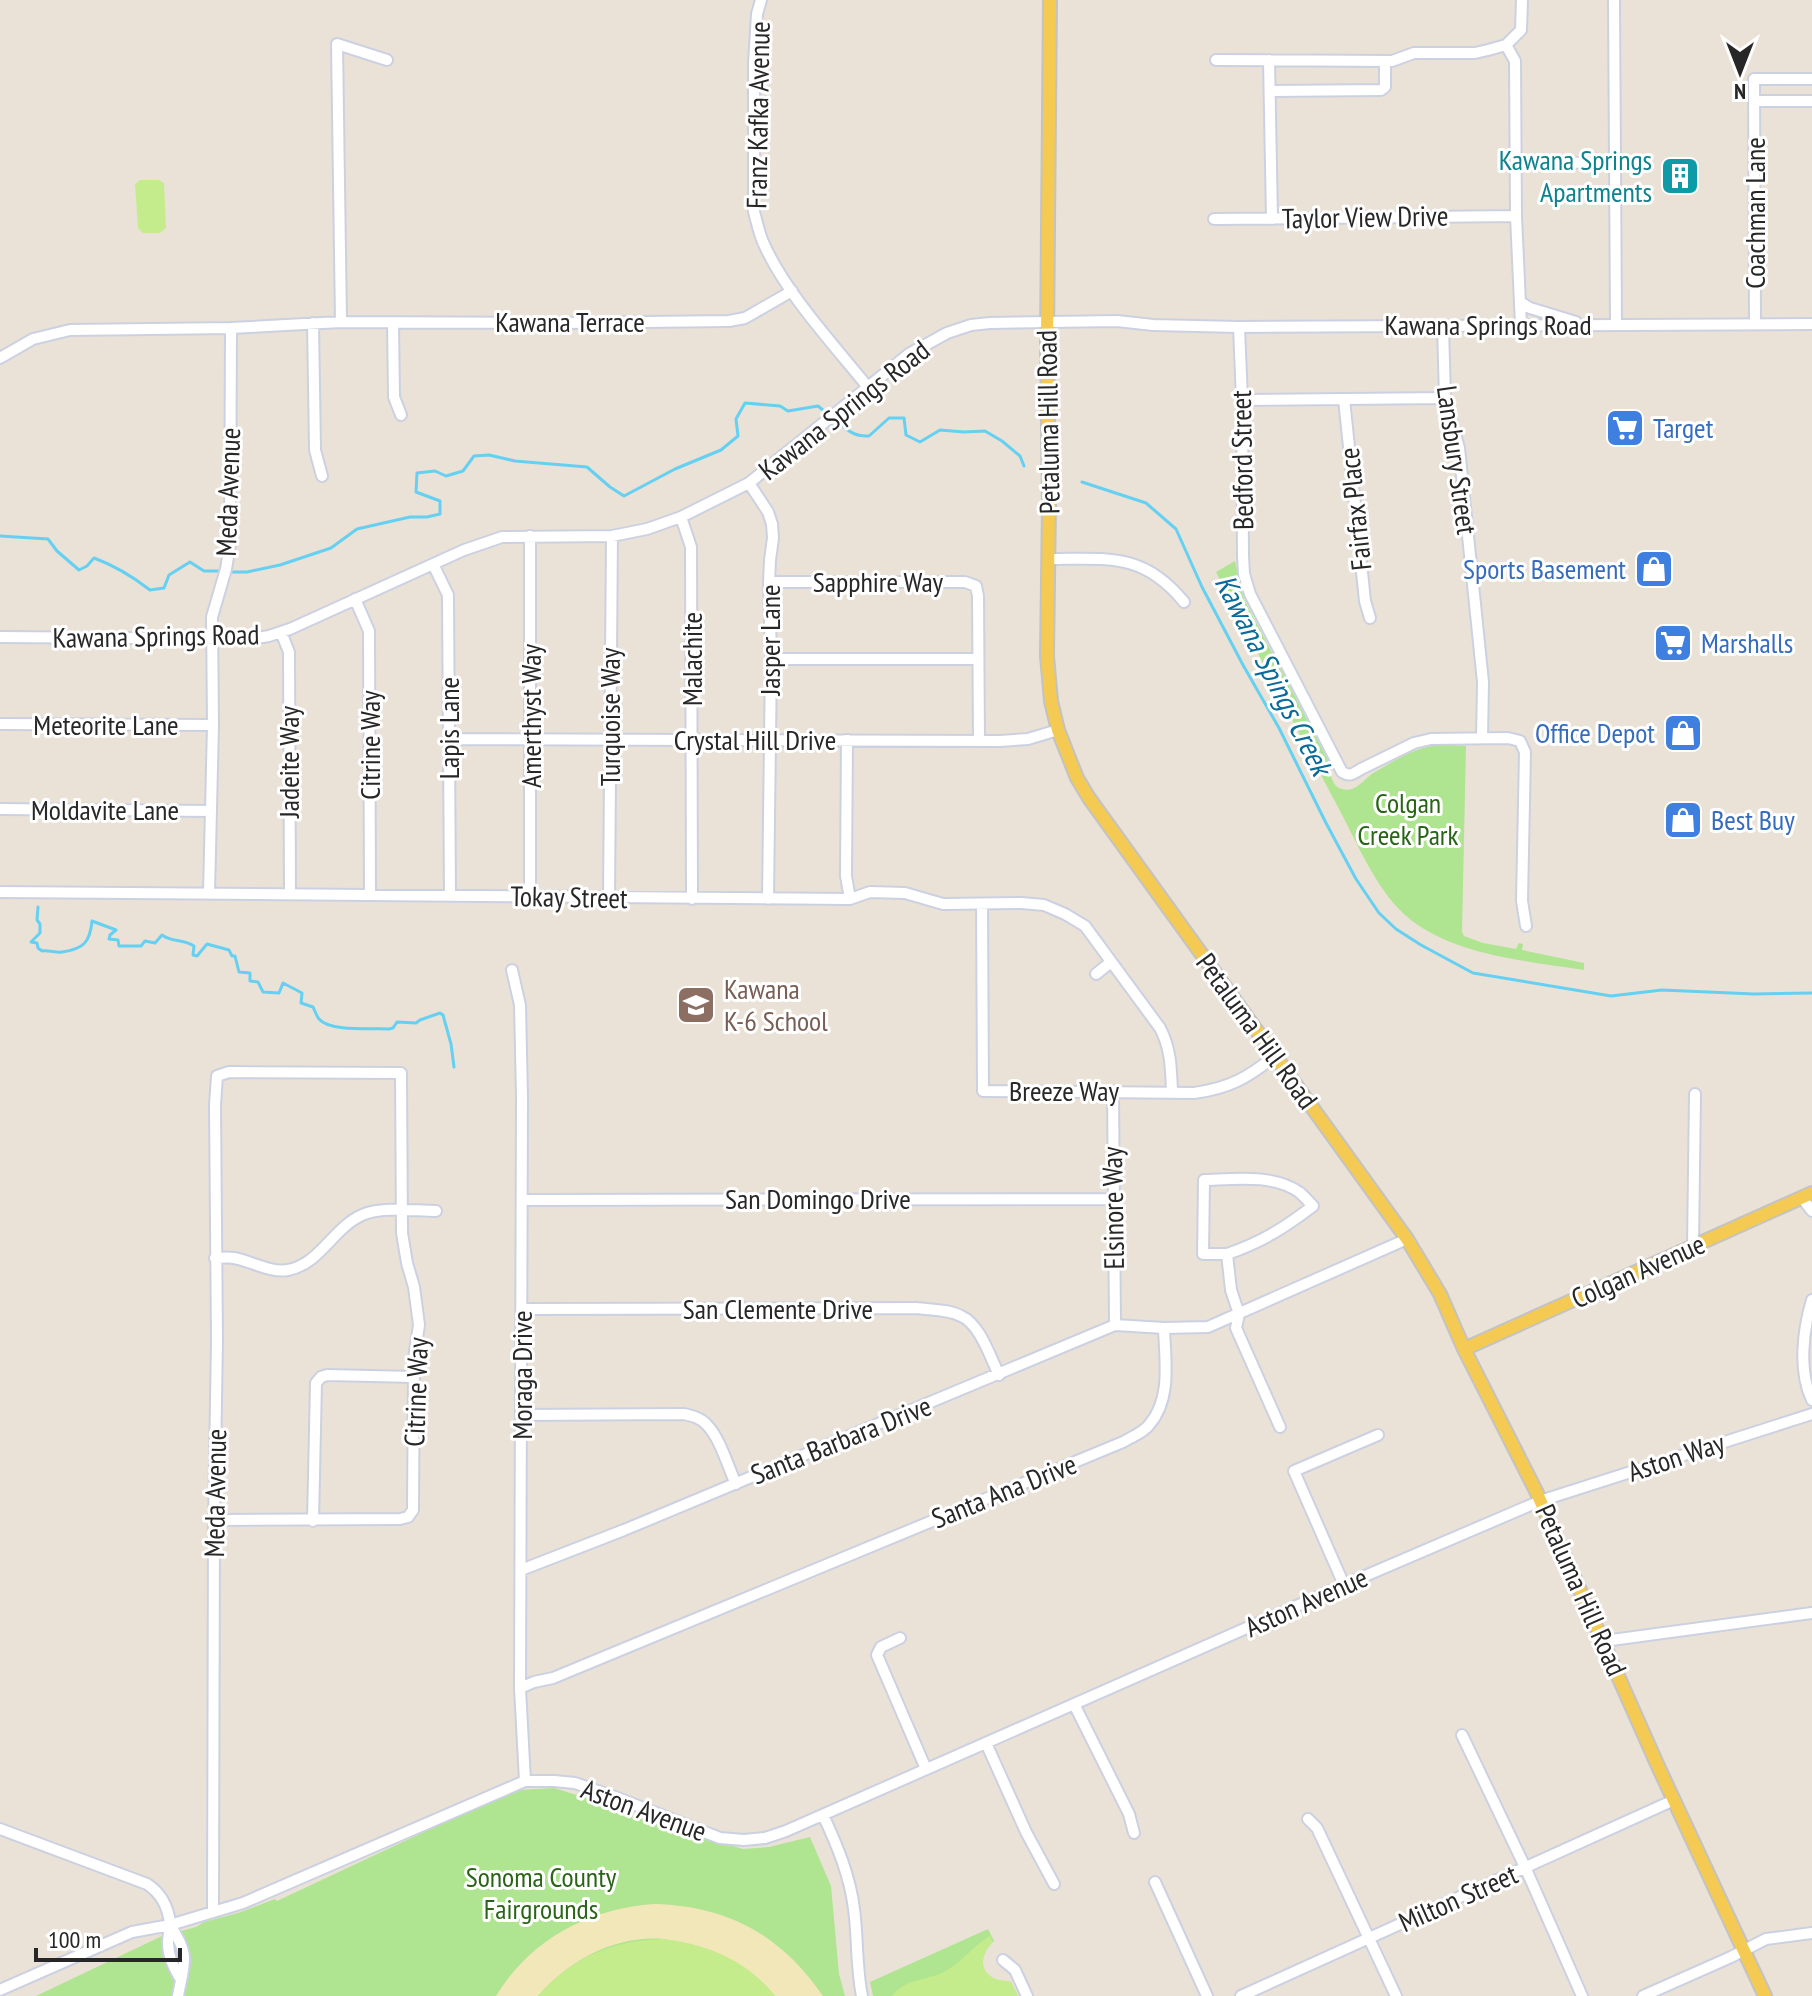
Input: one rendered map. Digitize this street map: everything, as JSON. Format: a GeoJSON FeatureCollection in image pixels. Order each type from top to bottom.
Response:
{"type":"FeatureCollection","features":[{"type":"Feature","properties":{"kind":"main road","name":"Petaluma Hill Road"},"geometry":{"type":"LineString","coordinates":[[1050,0],[1047,656],[1051,701],[1058,730],[1072,767],[1089,798],[1407,1239],[1440,1294],[1540,1501],[1765,1996]]}},
{"type":"Feature","properties":{"kind":"main road","name":"Colgan Avenue"},"geometry":{"type":"LineString","coordinates":[[1464,1349],[1807,1195]]}},
{"type":"Feature","properties":{"kind":"street","name":"Franz Kafka Avenue"},"geometry":{"type":"LineString","coordinates":[[761,0],[757,14],[754,63],[754,212],[764,245],[792,291],[867,386]]}},
{"type":"Feature","properties":{"kind":"street"},"geometry":{"type":"LineString","coordinates":[[1216,60],[1392,61],[1414,53],[1475,53],[1506,45],[1521,30],[1522,0]]}},
{"type":"Feature","properties":{"kind":"street"},"geometry":{"type":"LineString","coordinates":[[1614,0],[1616,324]]}},
{"type":"Feature","properties":{"kind":"street"},"geometry":{"type":"LineString","coordinates":[[341,322],[337,44],[387,60]]}},
{"type":"Feature","properties":{"kind":"street"},"geometry":{"type":"LineString","coordinates":[[1506,45],[1515,61],[1516,216],[1521,325]]}},
{"type":"Feature","properties":{"kind":"street"},"geometry":{"type":"LineString","coordinates":[[1269,60],[1272,219]]}},
{"type":"Feature","properties":{"kind":"street"},"geometry":{"type":"LineString","coordinates":[[1270,91],[1381,90],[1385,87],[1385,61]]}},
{"type":"Feature","properties":{"kind":"street","name":"Coachman Lane"},"geometry":{"type":"LineString","coordinates":[[1755,324],[1754,79],[1812,79]]}},
{"type":"Feature","properties":{"kind":"street","name":"Coachman Lane"},"geometry":{"type":"LineString","coordinates":[[1754,101],[1812,101]]}},
{"type":"Feature","properties":{"kind":"street"},"geometry":{"type":"LineString","coordinates":[[1516,164],[1614,162]]}},
{"type":"Feature","properties":{"kind":"street","name":"Taylor View Drive"},"geometry":{"type":"LineString","coordinates":[[1214,219],[1516,216]]}},
{"type":"Feature","properties":{"kind":"street","name":"Kawana Terrace"},"geometry":{"type":"LineString","coordinates":[[0,358],[33,339],[70,330],[231,328],[341,322],[729,321],[745,318],[792,291]]}},
{"type":"Feature","properties":{"kind":"street"},"geometry":{"type":"LineString","coordinates":[[1520,302],[1585,325]]}},
{"type":"Feature","properties":{"kind":"street","name":"Kawana Springs Road"},"geometry":{"type":"LineString","coordinates":[[0,637],[251,639],[281,632],[464,550],[502,537],[612,536],[647,529],[681,517],[749,483],[909,354],[947,333],[971,325],[1117,321],[1239,327],[1812,324]]}},
{"type":"Feature","properties":{"kind":"street"},"geometry":{"type":"LineString","coordinates":[[313,323],[315,450],[322,476]]}},
{"type":"Feature","properties":{"kind":"street"},"geometry":{"type":"LineString","coordinates":[[393,323],[394,397],[401,415]]}},
{"type":"Feature","properties":{"kind":"street","name":"Lansbury Street"},"geometry":{"type":"LineString","coordinates":[[1443,326],[1445,398],[1459,448],[1483,682],[1482,738]]}},
{"type":"Feature","properties":{"kind":"street","name":"Bedford Street"},"geometry":{"type":"LineString","coordinates":[[1239,327],[1244,574],[1250,594],[1342,772],[1347,775],[1353,775],[1400,749],[1431,739],[1508,738],[1520,741],[1525,752],[1522,901],[1526,926]]}},
{"type":"Feature","properties":{"kind":"street","name":"Meda Avenue"},"geometry":{"type":"LineString","coordinates":[[209,893],[212,617],[229,555],[231,328]]}},
{"type":"Feature","properties":{"kind":"street"},"geometry":{"type":"LineString","coordinates":[[1242,400],[1445,398]]}},
{"type":"Feature","properties":{"kind":"street","name":"Fairfax Place"},"geometry":{"type":"LineString","coordinates":[[1344,399],[1365,601],[1370,618]]}},
{"type":"Feature","properties":{"kind":"street","name":"Jasper Lane"},"geometry":{"type":"LineString","coordinates":[[749,483],[768,512],[773,538],[769,582],[768,899]]}},
{"type":"Feature","properties":{"kind":"street","name":"Malachite"},"geometry":{"type":"LineString","coordinates":[[681,517],[691,547],[692,899]]}},
{"type":"Feature","properties":{"kind":"street","name":"Amerthyst Way"},"geometry":{"type":"LineString","coordinates":[[530,536],[530,896]]}},
{"type":"Feature","properties":{"kind":"street","name":"Turquoise Way"},"geometry":{"type":"LineString","coordinates":[[609,897],[612,536]]}},
{"type":"Feature","properties":{"kind":"street"},"geometry":{"type":"LineString","coordinates":[[1049,559],[1119,560],[1138,564],[1170,585],[1184,602]]}},
{"type":"Feature","properties":{"kind":"street","name":"Lapis Lane"},"geometry":{"type":"LineString","coordinates":[[433,564],[448,595],[450,896]]}},
{"type":"Feature","properties":{"kind":"street","name":"Sapphire Way"},"geometry":{"type":"LineString","coordinates":[[769,582],[971,583],[976,586],[979,741]]}},
{"type":"Feature","properties":{"kind":"street","name":"Citrine Way"},"geometry":{"type":"LineString","coordinates":[[355,599],[369,631],[370,894]]}},
{"type":"Feature","properties":{"kind":"street","name":"Jadeite Way"},"geometry":{"type":"LineString","coordinates":[[281,632],[289,652],[290,893]]}},
{"type":"Feature","properties":{"kind":"street"},"geometry":{"type":"LineString","coordinates":[[771,659],[978,659]]}},
{"type":"Feature","properties":{"kind":"street","name":"Meteorite Lane"},"geometry":{"type":"LineString","coordinates":[[0,724],[213,725]]}},
{"type":"Feature","properties":{"kind":"street","name":"Crystal Hill Drive"},"geometry":{"type":"LineString","coordinates":[[450,739],[979,741],[1028,739],[1058,730]]}},
{"type":"Feature","properties":{"kind":"street"},"geometry":{"type":"LineString","coordinates":[[847,740],[846,876],[850,899]]}},
{"type":"Feature","properties":{"kind":"street","name":"Moldavite Lane"},"geometry":{"type":"LineString","coordinates":[[0,809],[211,811]]}},
{"type":"Feature","properties":{"kind":"street","name":"Tokay Street"},"geometry":{"type":"LineString","coordinates":[[0,892],[692,899],[850,899],[870,892],[888,892],[905,893],[943,904],[1044,905],[1085,926],[1160,1028],[1171,1057],[1172,1092]]}},
{"type":"Feature","properties":{"kind":"street","name":"Breeze Way"},"geometry":{"type":"LineString","coordinates":[[982,904],[983,1091],[1205,1092],[1236,1083],[1275,1056]]}},
{"type":"Feature","properties":{"kind":"street"},"geometry":{"type":"LineString","coordinates":[[1096,974],[1111,962]]}},
{"type":"Feature","properties":{"kind":"street","name":"Moraga Drive"},"geometry":{"type":"LineString","coordinates":[[512,970],[521,1023],[520,1688],[525,1781]]}},
{"type":"Feature","properties":{"kind":"street","name":"Citrine Way"},"geometry":{"type":"LineString","coordinates":[[214,1520],[313,1521],[408,1517],[413,1510],[414,1358],[419,1325],[414,1287],[403,1246],[401,1073],[229,1072],[217,1076]]}},
{"type":"Feature","properties":{"kind":"street","name":"Meda Avenue"},"geometry":{"type":"LineString","coordinates":[[213,1910],[217,1076]]}},
{"type":"Feature","properties":{"kind":"street","name":"Elsinore Way"},"geometry":{"type":"LineString","coordinates":[[1113,1091],[1115,1325]]}},
{"type":"Feature","properties":{"kind":"street"},"geometry":{"type":"LineString","coordinates":[[1693,1246],[1695,1094]]}},
{"type":"Feature","properties":{"kind":"street"},"geometry":{"type":"LineString","coordinates":[[1258,1179],[1281,1183],[1300,1193],[1313,1206],[1276,1233],[1227,1254],[1203,1254],[1204,1180],[1258,1179]]}},
{"type":"Feature","properties":{"kind":"street"},"geometry":{"type":"LineString","coordinates":[[1807,1195],[1812,1211]]}},
{"type":"Feature","properties":{"kind":"street","name":"San Domingo Drive"},"geometry":{"type":"LineString","coordinates":[[523,1200],[1113,1199]]}},
{"type":"Feature","properties":{"kind":"street"},"geometry":{"type":"LineString","coordinates":[[215,1258],[234,1258],[288,1270],[318,1255],[339,1229],[363,1214],[388,1210],[436,1211]]}},
{"type":"Feature","properties":{"kind":"street"},"geometry":{"type":"LineString","coordinates":[[1164,1328],[1208,1327],[1407,1239]]}},
{"type":"Feature","properties":{"kind":"street"},"geometry":{"type":"LineString","coordinates":[[1227,1254],[1231,1290],[1239,1314],[1236,1328],[1280,1427]]}},
{"type":"Feature","properties":{"kind":"street"},"geometry":{"type":"LineString","coordinates":[[1812,1300],[1804,1346],[1805,1374],[1812,1400]]}},
{"type":"Feature","properties":{"kind":"street","name":"San Clemente Drive"},"geometry":{"type":"LineString","coordinates":[[522,1309],[940,1310],[962,1316],[977,1329],[999,1375]]}},
{"type":"Feature","properties":{"kind":"street","name":"Santa Barbara Drive"},"geometry":{"type":"LineString","coordinates":[[521,1570],[736,1484],[1115,1325],[1164,1328]]}},
{"type":"Feature","properties":{"kind":"street","name":"Santa Ana Drive"},"geometry":{"type":"LineString","coordinates":[[520,1688],[553,1678],[1123,1442],[1147,1428],[1160,1410],[1165,1388],[1164,1328]]}},
{"type":"Feature","properties":{"kind":"street"},"geometry":{"type":"LineString","coordinates":[[313,1521],[316,1383],[327,1375],[414,1377]]}},
{"type":"Feature","properties":{"kind":"street"},"geometry":{"type":"LineString","coordinates":[[521,1415],[684,1414],[697,1417],[708,1425],[716,1438],[736,1484]]}},
{"type":"Feature","properties":{"kind":"street","name":"Aston Way"},"geometry":{"type":"LineString","coordinates":[[1540,1501],[1812,1414]]}},
{"type":"Feature","properties":{"kind":"street"},"geometry":{"type":"LineString","coordinates":[[1344,1585],[1294,1471],[1378,1435]]}},
{"type":"Feature","properties":{"kind":"street","name":"Aston Avenue"},"geometry":{"type":"LineString","coordinates":[[0,1990],[132,1932],[170,1925],[243,1903],[525,1781],[575,1783],[720,1838],[765,1838],[1540,1501]]}},
{"type":"Feature","properties":{"kind":"street"},"geometry":{"type":"LineString","coordinates":[[1604,1641],[1812,1613]]}},
{"type":"Feature","properties":{"kind":"street"},"geometry":{"type":"LineString","coordinates":[[900,1638],[881,1647],[877,1655],[926,1769]]}},
{"type":"Feature","properties":{"kind":"street"},"geometry":{"type":"LineString","coordinates":[[1074,1704],[1129,1814],[1134,1833]]}},
{"type":"Feature","properties":{"kind":"street"},"geometry":{"type":"LineString","coordinates":[[1462,1735],[1582,1996]]}},
{"type":"Feature","properties":{"kind":"street"},"geometry":{"type":"LineString","coordinates":[[986,1743],[1026,1832],[1054,1884]]}},
{"type":"Feature","properties":{"kind":"street","name":"Milton Street"},"geometry":{"type":"LineString","coordinates":[[1241,1996],[1674,1800]]}},
{"type":"Feature","properties":{"kind":"street"},"geometry":{"type":"LineString","coordinates":[[823,1815],[846,1870],[851,1891],[856,1926],[856,1962],[862,1996]]}},
{"type":"Feature","properties":{"kind":"street"},"geometry":{"type":"LineString","coordinates":[[1308,1819],[1317,1828],[1396,1996]]}},
{"type":"Feature","properties":{"kind":"street"},"geometry":{"type":"LineString","coordinates":[[0,1829],[155,1889],[180,1940],[186,1961],[178,1996]]}},
{"type":"Feature","properties":{"kind":"street"},"geometry":{"type":"LineString","coordinates":[[1155,1882],[1207,1996]]}},
{"type":"Feature","properties":{"kind":"street"},"geometry":{"type":"LineString","coordinates":[[1643,1996],[1766,1939],[1812,1933]]}},
{"type":"Feature","properties":{"kind":"street"},"geometry":{"type":"LineString","coordinates":[[1003,1960],[1015,1970],[1027,1996]]}},
{"type":"Feature","properties":{"kind":"green space"},"geometry":{"type":"Polygon","coordinates":[[[140,180],[164,183],[166,228],[160,233],[143,233],[138,228],[135,184],[140,180]]]}},
{"type":"Feature","properties":{"kind":"green space","name":"Colgan Creek Park"},"geometry":{"type":"Polygon","coordinates":[[[1235,561],[1244,599],[1329,762],[1335,785],[1352,789],[1375,772],[1420,749],[1442,745],[1466,746],[1464,936],[1516,949],[1519,943],[1523,944],[1522,950],[1584,963],[1584,970],[1517,960],[1471,949],[1430,932],[1399,909],[1362,853],[1216,572],[1235,561]]]}},
{"type":"Feature","properties":{"kind":"green space","name":"Sonoma County Fairgrounds"},"geometry":{"type":"Polygon","coordinates":[[[554,1788],[635,1817],[743,1849],[769,1847],[810,1837],[831,1886],[839,1974],[845,1996],[36,1996],[162,1936],[275,1899],[277,1901],[519,1790],[554,1788]]]}},
{"type":"Feature","properties":{"kind":"green space"},"geometry":{"type":"Polygon","coordinates":[[[988,1929],[994,1941],[984,1957],[986,1973],[998,1980],[1011,1982],[1018,1996],[873,1996],[870,1982],[988,1929]]]}},
{"type":"Feature","properties":{"kind":"green space"},"geometry":{"type":"Polygon","coordinates":[[[990,1936],[993,1942],[984,1954],[984,1969],[994,1978],[1011,1982],[1018,1996],[892,1996],[903,1986],[950,1968],[990,1936]]]}},
{"type":"Feature","properties":{"kind":"green space"},"geometry":{"type":"Polygon","coordinates":[[[663,1939],[696,1945],[725,1956],[752,1973],[775,1996],[538,1996],[564,1971],[594,1954],[627,1943],[663,1939]]]}},
{"type":"Feature","properties":{"kind":"sand"},"geometry":{"type":"Polygon","coordinates":[[[654,1904],[706,1911],[750,1928],[789,1956],[823,1996],[775,1996],[758,1978],[728,1958],[670,1940],[645,1939],[627,1941],[594,1953],[563,1972],[538,1996],[496,1996],[526,1958],[563,1930],[606,1912],[654,1904]]]}},
{"type":"Feature","properties":{"kind":"waterway","name":"Kawana Spings Creek"},"geometry":{"type":"LineString","coordinates":[[230,572],[280,565],[331,548],[357,529],[440,514],[440,501],[416,492],[417,473],[435,471],[446,476],[463,471],[474,456],[489,455],[515,461],[587,467],[624,496],[675,469],[721,450],[738,436],[736,419],[745,403],[780,406],[788,411],[818,406],[829,415]]}},
{"type":"Feature","properties":{"kind":"waterway","name":"Kawana Spings Creek"},"geometry":{"type":"LineString","coordinates":[[835,419],[854,434],[869,436],[889,418],[904,418],[906,435],[920,442],[940,430],[985,431],[1020,456],[1024,466]]}},
{"type":"Feature","properties":{"kind":"waterway","name":"Kawana Spings Creek"},"geometry":{"type":"LineString","coordinates":[[1082,482],[1146,503],[1176,529],[1202,587],[1356,879],[1379,913],[1396,929],[1473,973],[1611,996],[1662,990],[1812,993]]}},
{"type":"Feature","properties":{"kind":"waterway","name":"Kawana Spings Creek"},"geometry":{"type":"LineString","coordinates":[[0,536],[48,539],[79,570],[94,558],[110,564],[150,590],[164,588],[169,575],[190,562],[204,571],[223,571]]}},
{"type":"Feature","properties":{"kind":"waterway"},"geometry":{"type":"LineString","coordinates":[[38,907],[40,933],[31,942],[37,943],[42,951],[76,949],[90,934],[92,921],[116,930],[109,939],[118,940],[119,946],[141,946],[145,941],[155,943],[162,935],[194,946],[193,955],[197,956],[207,944],[229,950],[235,956],[239,972],[250,973],[250,981],[258,982],[263,992],[279,993],[283,983],[302,993],[301,1003],[313,1007],[319,1019],[332,1026],[389,1029],[397,1022],[416,1023],[440,1013],[451,1044],[454,1067]]}},
{"type":"Feature","properties":{"kind":"place","name":"Kawana Springs Apartments"},"geometry":{"type":"Point","coordinates":[1680,176]}},
{"type":"Feature","properties":{"kind":"place","name":"Target"},"geometry":{"type":"Point","coordinates":[1625,428]}},
{"type":"Feature","properties":{"kind":"place","name":"Sports Basement"},"geometry":{"type":"Point","coordinates":[1654,569]}},
{"type":"Feature","properties":{"kind":"place","name":"Marshalls"},"geometry":{"type":"Point","coordinates":[1673,643]}},
{"type":"Feature","properties":{"kind":"place","name":"Office Depot"},"geometry":{"type":"Point","coordinates":[1683,733]}},
{"type":"Feature","properties":{"kind":"place","name":"Best Buy"},"geometry":{"type":"Point","coordinates":[1683,820]}},
{"type":"Feature","properties":{"kind":"place","name":"Kawana K-6 School"},"geometry":{"type":"Point","coordinates":[696,1005]}}]}
